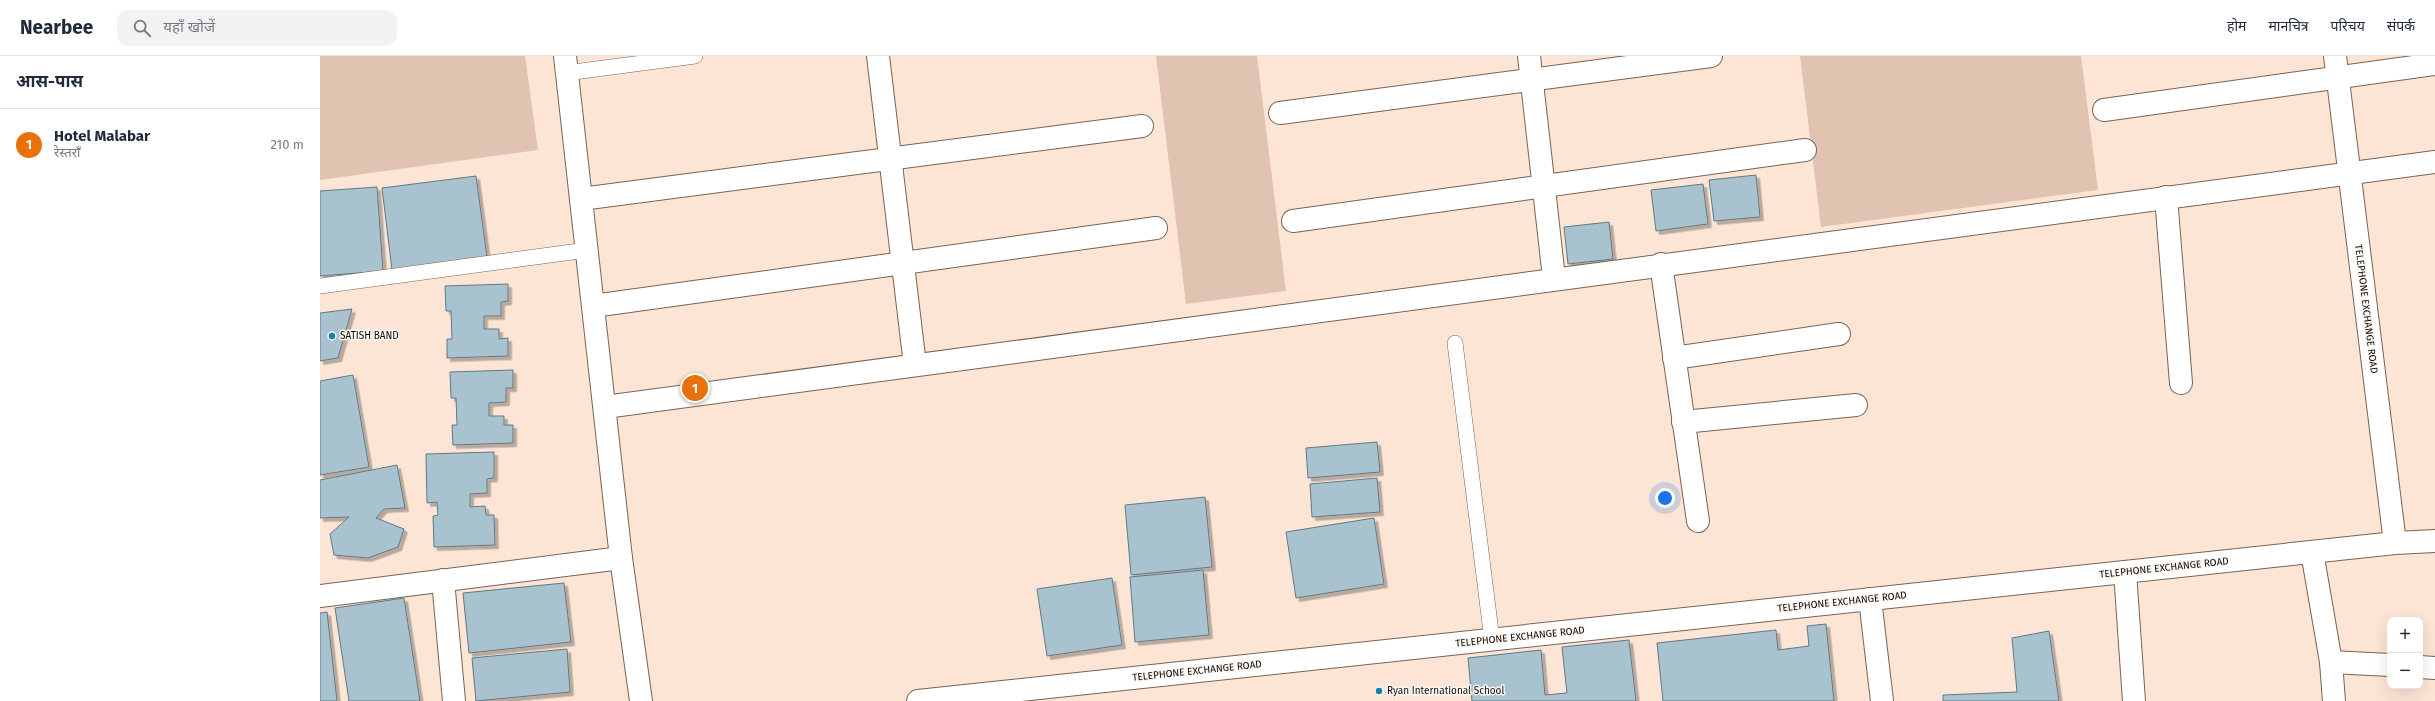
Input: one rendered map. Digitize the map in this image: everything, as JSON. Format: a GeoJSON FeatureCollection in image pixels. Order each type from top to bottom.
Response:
{"type":"FeatureCollection","features":[{"type":"Feature","properties":{"kind":"street"},"geometry":{"type":"LineString","coordinates":[[878,56],[915,365]]}},
{"type":"Feature","properties":{"kind":"street"},"geometry":{"type":"LineString","coordinates":[[1529,56],[1554,278]]}},
{"type":"Feature","properties":{"kind":"street"},"geometry":{"type":"LineString","coordinates":[[1280,113],[1711,56]]}},
{"type":"Feature","properties":{"kind":"street","name":"TELEPHONE EXCHANGE ROAD"},"geometry":{"type":"LineString","coordinates":[[918,701],[1031,695],[1492,640],[2395,543],[2336,56]]}},
{"type":"Feature","properties":{"kind":"street"},"geometry":{"type":"LineString","coordinates":[[2104,110],[2435,64]]}},
{"type":"Feature","properties":{"kind":"street"},"geometry":{"type":"LineString","coordinates":[[566,65],[605,407],[620,558],[641,701]]}},
{"type":"Feature","properties":{"kind":"street"},"geometry":{"type":"LineString","coordinates":[[581,199],[1142,126]]}},
{"type":"Feature","properties":{"kind":"street"},"geometry":{"type":"LineString","coordinates":[[1293,221],[1805,150]]}},
{"type":"Feature","properties":{"kind":"street"},"geometry":{"type":"LineString","coordinates":[[605,407],[1554,278],[2435,162]]}},
{"type":"Feature","properties":{"kind":"street"},"geometry":{"type":"LineString","coordinates":[[2166,197],[2181,383]]}},
{"type":"Feature","properties":{"kind":"street"},"geometry":{"type":"LineString","coordinates":[[593,306],[1156,228]]}},
{"type":"Feature","properties":{"kind":"street"},"geometry":{"type":"LineString","coordinates":[[1661,264],[1698,521]]}},
{"type":"Feature","properties":{"kind":"street"},"geometry":{"type":"LineString","coordinates":[[1674,358],[1839,334]]}},
{"type":"Feature","properties":{"kind":"street"},"geometry":{"type":"LineString","coordinates":[[1683,422],[1856,405]]}},
{"type":"Feature","properties":{"kind":"street"},"geometry":{"type":"LineString","coordinates":[[2395,543],[2435,541]]}},
{"type":"Feature","properties":{"kind":"street"},"geometry":{"type":"LineString","coordinates":[[2312,552],[2331,662],[2334,701]]}},
{"type":"Feature","properties":{"kind":"street"},"geometry":{"type":"LineString","coordinates":[[320,596],[620,558]]}},
{"type":"Feature","properties":{"kind":"street"},"geometry":{"type":"LineString","coordinates":[[2126,572],[2134,701]]}},
{"type":"Feature","properties":{"kind":"street"},"geometry":{"type":"LineString","coordinates":[[443,580],[454,701]]}},
{"type":"Feature","properties":{"kind":"street"},"geometry":{"type":"LineString","coordinates":[[1870,599],[1882,701]]}},
{"type":"Feature","properties":{"kind":"street"},"geometry":{"type":"LineString","coordinates":[[2331,662],[2387,665]]}},
{"type":"Feature","properties":{"kind":"street"},"geometry":{"type":"LineString","coordinates":[[2423,667],[2435,668]]}},
{"type":"Feature","properties":{"kind":"lane"},"geometry":{"type":"LineString","coordinates":[[566,65],[695,56]]}},
{"type":"Feature","properties":{"kind":"lane"},"geometry":{"type":"LineString","coordinates":[[320,286],[587,250]]}},
{"type":"Feature","properties":{"kind":"lane"},"geometry":{"type":"LineString","coordinates":[[1455,343],[1492,640]]}},
{"type":"Feature","properties":{"kind":"shaded area"},"geometry":{"type":"Polygon","coordinates":[[[320,56],[525,56],[538,150],[320,180],[320,56]]]}},
{"type":"Feature","properties":{"kind":"shaded area"},"geometry":{"type":"Polygon","coordinates":[[[1156,56],[1257,56],[1286,291],[1186,304],[1156,56]]]}},
{"type":"Feature","properties":{"kind":"shaded area"},"geometry":{"type":"Polygon","coordinates":[[[1800,56],[2081,56],[2098,190],[1821,227],[1800,56]]]}},
{"type":"Feature","properties":{"kind":"building"},"geometry":{"type":"Polygon","coordinates":[[[1756,175],[1760,217],[1714,221],[1709,180],[1756,175]]]}},
{"type":"Feature","properties":{"kind":"building"},"geometry":{"type":"Polygon","coordinates":[[[476,176],[487,257],[392,270],[382,188],[476,176]]]}},
{"type":"Feature","properties":{"kind":"building"},"geometry":{"type":"Polygon","coordinates":[[[1703,184],[1708,224],[1656,231],[1651,190],[1703,184]]]}},
{"type":"Feature","properties":{"kind":"building"},"geometry":{"type":"Polygon","coordinates":[[[377,187],[383,271],[320,276],[320,191],[377,187]]]}},
{"type":"Feature","properties":{"kind":"building"},"geometry":{"type":"Polygon","coordinates":[[[1609,222],[1613,259],[1568,264],[1564,227],[1609,222]]]}},
{"type":"Feature","properties":{"kind":"building"},"geometry":{"type":"Polygon","coordinates":[[[508,284],[508,301],[501,302],[501,316],[484,316],[484,329],[499,329],[499,339],[508,338],[508,356],[447,358],[447,339],[452,339],[451,311],[446,311],[445,286],[508,284]]]}},
{"type":"Feature","properties":{"kind":"building","name":"SATISH BAND"},"geometry":{"type":"Polygon","coordinates":[[[352,309],[338,358],[320,361],[320,313],[352,309]]]}},
{"type":"Feature","properties":{"kind":"building"},"geometry":{"type":"Polygon","coordinates":[[[513,370],[513,388],[506,388],[506,402],[489,403],[489,416],[504,416],[504,425],[513,425],[513,443],[453,445],[452,425],[457,425],[456,398],[451,398],[450,372],[513,370]]]}},
{"type":"Feature","properties":{"kind":"building"},"geometry":{"type":"Polygon","coordinates":[[[353,375],[369,467],[320,475],[320,381],[353,375]]]}},
{"type":"Feature","properties":{"kind":"building"},"geometry":{"type":"Polygon","coordinates":[[[1377,442],[1380,472],[1308,478],[1306,448],[1377,442]]]}},
{"type":"Feature","properties":{"kind":"building"},"geometry":{"type":"Polygon","coordinates":[[[494,452],[494,478],[487,479],[487,493],[470,494],[470,507],[485,506],[486,515],[494,515],[495,545],[434,547],[433,516],[438,515],[437,502],[427,503],[426,454],[494,452]]]}},
{"type":"Feature","properties":{"kind":"building"},"geometry":{"type":"Polygon","coordinates":[[[397,465],[405,508],[384,509],[376,518],[404,529],[398,547],[368,558],[334,555],[330,534],[349,517],[320,518],[320,480],[397,465]]]}},
{"type":"Feature","properties":{"kind":"building"},"geometry":{"type":"Polygon","coordinates":[[[1377,478],[1380,512],[1312,517],[1310,484],[1377,478]]]}},
{"type":"Feature","properties":{"kind":"building"},"geometry":{"type":"Polygon","coordinates":[[[1205,497],[1212,567],[1131,575],[1125,505],[1205,497]]]}},
{"type":"Feature","properties":{"kind":"building"},"geometry":{"type":"Polygon","coordinates":[[[1374,518],[1384,584],[1296,598],[1286,532],[1374,518]]]}},
{"type":"Feature","properties":{"kind":"building"},"geometry":{"type":"Polygon","coordinates":[[[1203,570],[1209,635],[1135,642],[1130,577],[1203,570]]]}},
{"type":"Feature","properties":{"kind":"building"},"geometry":{"type":"Polygon","coordinates":[[[1112,578],[1122,645],[1047,656],[1037,589],[1112,578]]]}},
{"type":"Feature","properties":{"kind":"building"},"geometry":{"type":"Polygon","coordinates":[[[564,583],[571,642],[469,653],[463,593],[564,583]]]}},
{"type":"Feature","properties":{"kind":"building"},"geometry":{"type":"Polygon","coordinates":[[[404,598],[420,701],[349,701],[335,608],[404,598]]]}},
{"type":"Feature","properties":{"kind":"building"},"geometry":{"type":"Polygon","coordinates":[[[327,612],[337,701],[320,701],[320,613],[327,612]]]}},
{"type":"Feature","properties":{"kind":"building"},"geometry":{"type":"Polygon","coordinates":[[[1826,624],[1834,701],[1663,701],[1657,643],[1776,630],[1778,650],[1809,646],[1807,626],[1826,624]]]}},
{"type":"Feature","properties":{"kind":"building"},"geometry":{"type":"Polygon","coordinates":[[[2049,631],[2059,701],[1943,701],[1943,695],[2017,692],[2012,638],[2049,631]]]}},
{"type":"Feature","properties":{"kind":"building"},"geometry":{"type":"Polygon","coordinates":[[[1629,640],[1636,701],[1472,701],[1468,658],[1541,650],[1545,695],[1567,693],[1562,647],[1629,640]]]}},
{"type":"Feature","properties":{"kind":"building"},"geometry":{"type":"Polygon","coordinates":[[[567,649],[570,692],[476,701],[472,658],[567,649]]]}},
{"type":"Feature","properties":{"kind":"place","name":"SATISH BAND"},"geometry":{"type":"Point","coordinates":[332,336]}},
{"type":"Feature","properties":{"kind":"place","name":"Hotel Malabar"},"geometry":{"type":"Point","coordinates":[695,388]}},
{"type":"Feature","properties":{"kind":"place","name":"Ryan International School"},"geometry":{"type":"Point","coordinates":[1379,691]}}]}
